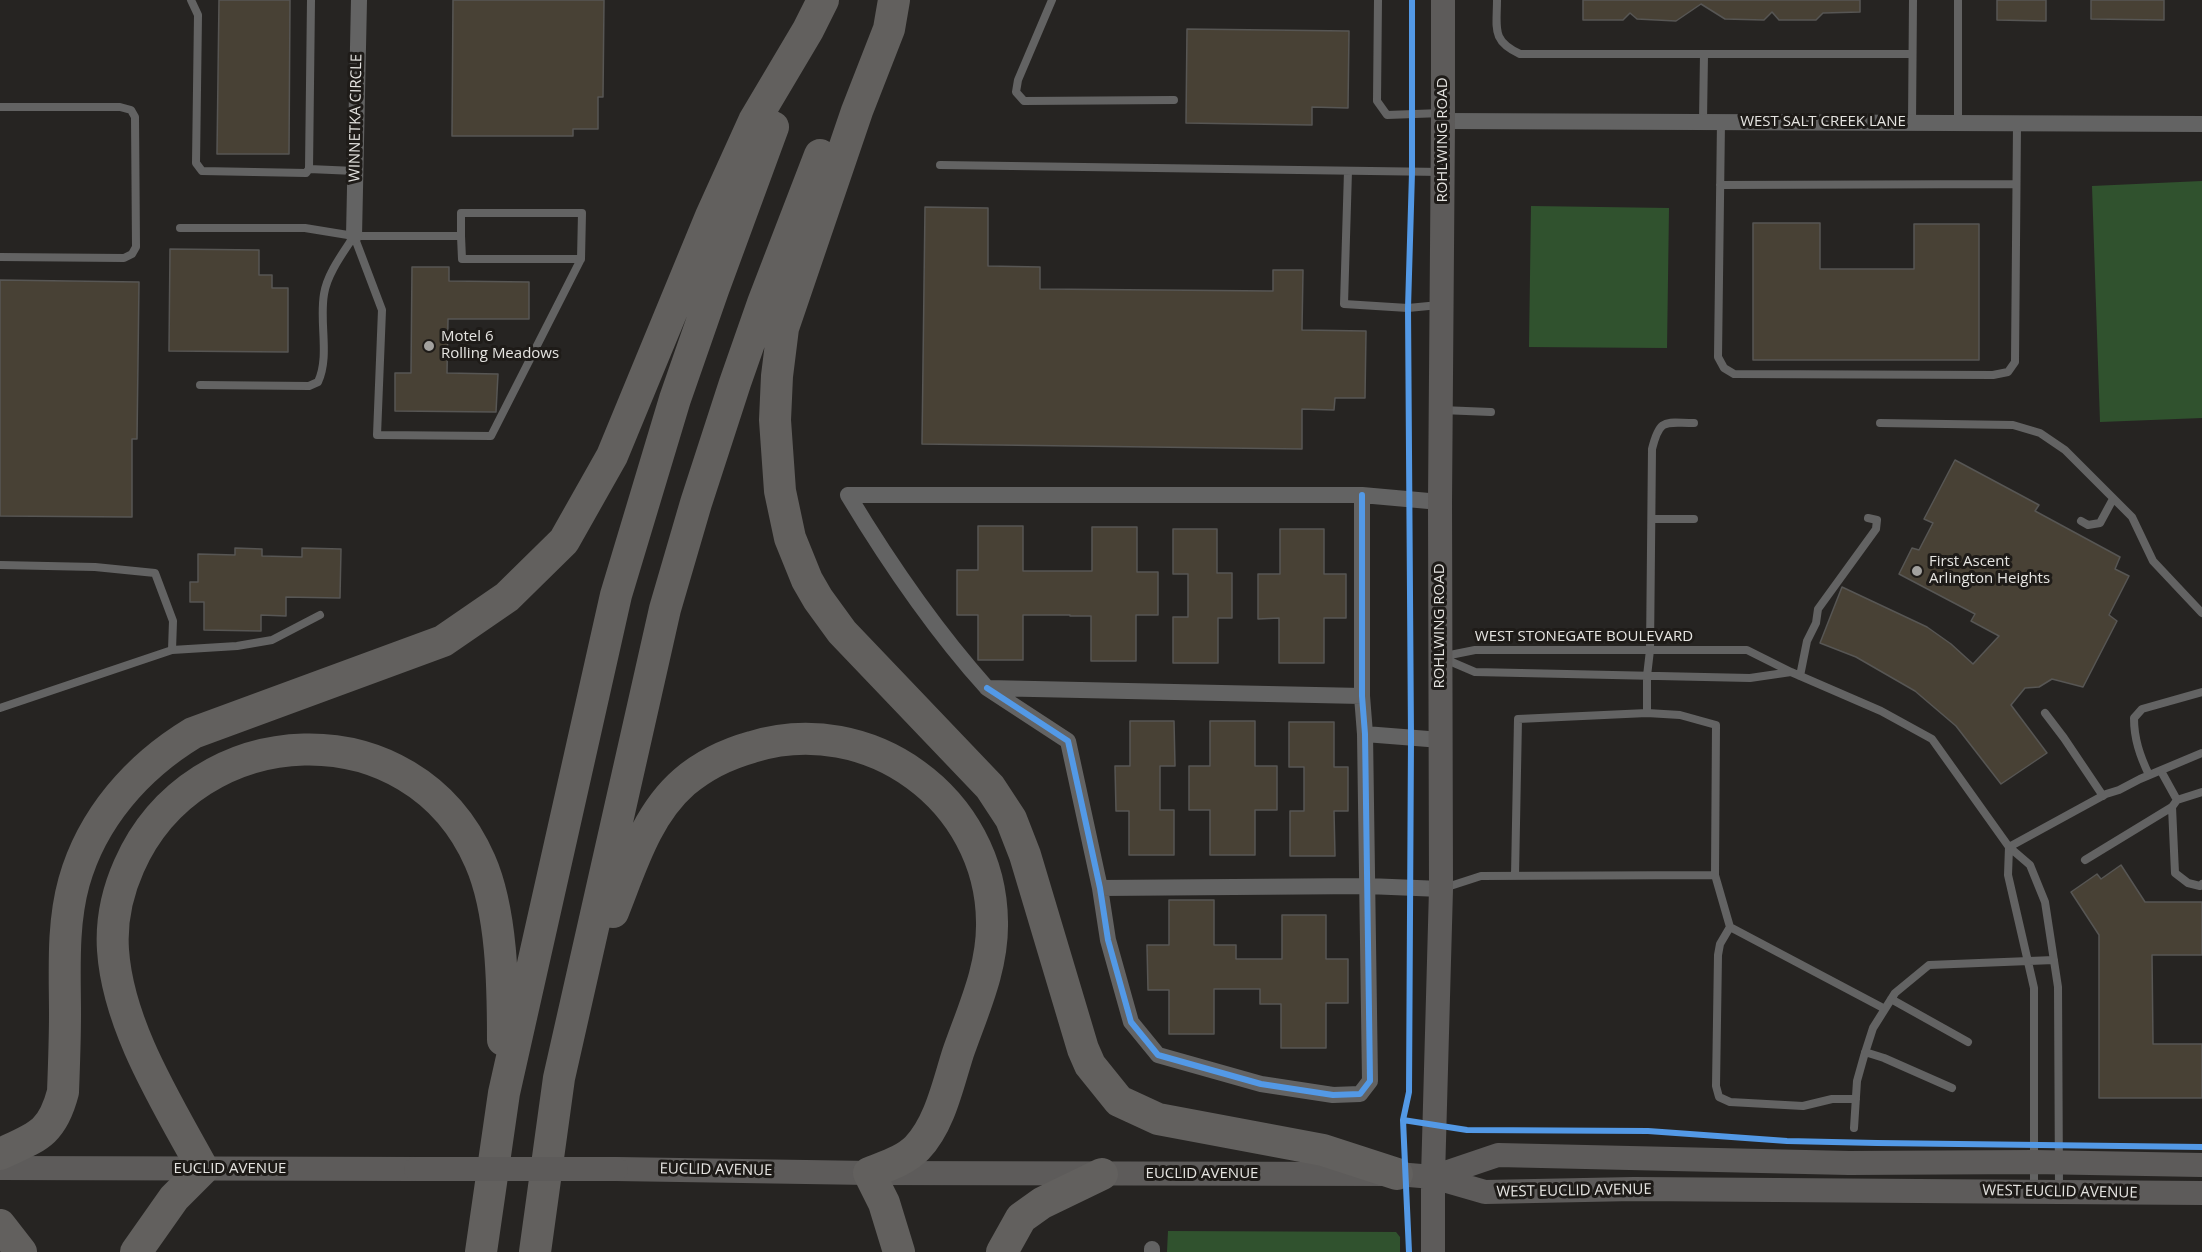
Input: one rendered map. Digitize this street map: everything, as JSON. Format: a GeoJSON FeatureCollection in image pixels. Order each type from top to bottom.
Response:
{"type":"FeatureCollection","features":[{"type":"Feature","properties":{"kind":"highway"},"geometry":{"type":"LineString","coordinates":[[0,1154],[32,1139],[52,1123],[58,1109],[63,1092],[67,918],[73,883],[93,832],[117,798],[145,767],[166,749],[193,733],[443,641],[507,597],[564,541],[612,456],[711,216],[754,121],[808,30],[823,0]]}},
{"type":"Feature","properties":{"kind":"highway"},"geometry":{"type":"LineString","coordinates":[[535,1252],[560,1078],[665,609],[696,503],[763,303],[883,0]]}},
{"type":"Feature","properties":{"kind":"highway"},"geometry":{"type":"LineString","coordinates":[[894,0],[889,29],[857,111],[783,328],[777,376],[775,420],[777,457],[784,514],[800,563],[818,599],[842,632],[975,770],[1003,806],[1018,835],[1025,855],[1083,1049],[1090,1065],[1119,1101],[1158,1119],[1323,1150],[1397,1174]]}},
{"type":"Feature","properties":{"kind":"highway"},"geometry":{"type":"LineString","coordinates":[[481,1252],[504,1093],[616,595],[675,399],[712,290],[808,30]]}},
{"type":"Feature","properties":{"kind":"highway"},"geometry":{"type":"LineString","coordinates":[[560,1078],[596,987],[611,917],[639,845],[661,809],[683,783],[705,766],[736,752],[763,744],[813,739],[843,742],[895,760],[918,775],[941,795],[956,815],[975,848],[986,875],[993,922],[985,979],[934,1124],[916,1148],[896,1162],[869,1173],[884,1203],[899,1252]]}},
{"type":"Feature","properties":{"kind":"highway"},"geometry":{"type":"LineString","coordinates":[[136,1252],[174,1198],[203,1169],[153,1074],[120,996],[113,948],[116,900],[136,850],[166,808],[203,778],[240,760],[266,753],[318,749],[353,754],[406,776],[429,792],[459,824],[480,861],[491,896],[503,988],[504,1093]]}},
{"type":"Feature","properties":{"kind":"highway"},"geometry":{"type":"LineString","coordinates":[[549,1147],[552,1252]]}},
{"type":"Feature","properties":{"kind":"highway"},"geometry":{"type":"LineString","coordinates":[[1002,1252],[1021,1218],[1041,1203],[1102,1174]]}},
{"type":"Feature","properties":{"kind":"highway"},"geometry":{"type":"LineString","coordinates":[[0,1225],[21,1252]]}},
{"type":"Feature","properties":{"kind":"main road","name":"ROHLWING ROAD"},"geometry":{"type":"LineString","coordinates":[[1433,1252],[1441,889],[1440,502],[1443,0]]}},
{"type":"Feature","properties":{"kind":"main road","name":"WEST EUCLID AVENUE"},"geometry":{"type":"LineString","coordinates":[[1433,1177],[1498,1155],[1849,1163],[2059,1162],[2202,1165]]}},
{"type":"Feature","properties":{"kind":"main road","name":"EUCLID AVENUE"},"geometry":{"type":"LineString","coordinates":[[0,1168],[616,1169],[869,1173],[1397,1174],[1433,1177]]}},
{"type":"Feature","properties":{"kind":"main road","name":"WEST EUCLID AVENUE"},"geometry":{"type":"LineString","coordinates":[[1433,1177],[1485,1192],[1634,1189],[2202,1193]]}},
{"type":"Feature","properties":{"kind":"street","name":"WINNETKA CIRCLE"},"geometry":{"type":"LineString","coordinates":[[354,236],[358,0]]}},
{"type":"Feature","properties":{"kind":"street","name":"WEST SALT CREEK LANE"},"geometry":{"type":"LineString","coordinates":[[1443,117],[2017,125],[2202,124]]}},
{"type":"Feature","properties":{"kind":"street"},"geometry":{"type":"LineString","coordinates":[[1362,495],[1362,696],[1365,734],[1370,1081],[1360,1094],[1333,1095],[1261,1084],[1158,1055],[1131,1022],[1108,940],[1100,888],[1068,741],[987,688],[932,623],[879,547],[848,495],[1362,495],[1440,502]]}},
{"type":"Feature","properties":{"kind":"street"},"geometry":{"type":"LineString","coordinates":[[987,688],[1362,696]]}},
{"type":"Feature","properties":{"kind":"street"},"geometry":{"type":"LineString","coordinates":[[1365,734],[1441,740]]}},
{"type":"Feature","properties":{"kind":"street"},"geometry":{"type":"LineString","coordinates":[[1100,888],[1367,886],[1441,889]]}},
{"type":"Feature","properties":{"kind":"lane"},"geometry":{"type":"LineString","coordinates":[[191,0],[198,15],[196,163],[202,171],[306,173],[309,169],[311,0]]}},
{"type":"Feature","properties":{"kind":"lane"},"geometry":{"type":"LineString","coordinates":[[1052,0],[1018,80],[1016,92],[1024,101],[1174,100]]}},
{"type":"Feature","properties":{"kind":"lane"},"geometry":{"type":"LineString","coordinates":[[1378,0],[1377,101],[1380,108],[1387,115],[1443,117]]}},
{"type":"Feature","properties":{"kind":"lane"},"geometry":{"type":"LineString","coordinates":[[1497,0],[1497,36],[1506,48],[1520,54],[1912,54]]}},
{"type":"Feature","properties":{"kind":"lane"},"geometry":{"type":"LineString","coordinates":[[1912,123],[1913,0]]}},
{"type":"Feature","properties":{"kind":"lane"},"geometry":{"type":"LineString","coordinates":[[1958,123],[1959,0]]}},
{"type":"Feature","properties":{"kind":"lane"},"geometry":{"type":"LineString","coordinates":[[1703,121],[1704,54]]}},
{"type":"Feature","properties":{"kind":"lane"},"geometry":{"type":"LineString","coordinates":[[0,107],[120,107],[131,110],[135,117],[136,247],[132,254],[124,258],[0,257]]}},
{"type":"Feature","properties":{"kind":"lane"},"geometry":{"type":"LineString","coordinates":[[1721,122],[1718,357],[1724,368],[1734,374],[1993,375],[2008,372],[2015,362],[2017,125]]}},
{"type":"Feature","properties":{"kind":"lane"},"geometry":{"type":"LineString","coordinates":[[940,165],[1442,172]]}},
{"type":"Feature","properties":{"kind":"lane"},"geometry":{"type":"LineString","coordinates":[[309,169],[355,171]]}},
{"type":"Feature","properties":{"kind":"lane"},"geometry":{"type":"LineString","coordinates":[[1348,171],[1344,304],[1408,308],[1442,304]]}},
{"type":"Feature","properties":{"kind":"lane"},"geometry":{"type":"LineString","coordinates":[[1720,185],[2016,184]]}},
{"type":"Feature","properties":{"kind":"lane"},"geometry":{"type":"LineString","coordinates":[[354,236],[382,310],[377,435],[491,436],[581,259],[582,213],[461,213],[462,259],[581,259]]}},
{"type":"Feature","properties":{"kind":"lane"},"geometry":{"type":"LineString","coordinates":[[180,228],[305,228],[354,236],[461,236]]}},
{"type":"Feature","properties":{"kind":"lane"},"geometry":{"type":"LineString","coordinates":[[200,385],[309,386],[318,382],[322,374],[323,363],[324,292],[332,272],[354,236]]}},
{"type":"Feature","properties":{"kind":"lane"},"geometry":{"type":"LineString","coordinates":[[1441,410],[1491,412]]}},
{"type":"Feature","properties":{"kind":"lane"},"geometry":{"type":"LineString","coordinates":[[1647,713],[1650,650],[1652,449],[1657,430],[1666,423],[1694,423]]}},
{"type":"Feature","properties":{"kind":"lane"},"geometry":{"type":"LineString","coordinates":[[1880,423],[2013,425],[2040,433],[2065,450],[2132,517],[2154,561],[2202,613]]}},
{"type":"Feature","properties":{"kind":"lane"},"geometry":{"type":"LineString","coordinates":[[2081,521],[2088,525],[2100,523],[2113,499]]}},
{"type":"Feature","properties":{"kind":"lane"},"geometry":{"type":"LineString","coordinates":[[1800,676],[1806,641],[1816,623],[1818,609],[1876,530],[1876,520],[1868,518]]}},
{"type":"Feature","properties":{"kind":"lane"},"geometry":{"type":"LineString","coordinates":[[1652,519],[1694,519]]}},
{"type":"Feature","properties":{"kind":"lane"},"geometry":{"type":"LineString","coordinates":[[0,565],[95,567],[155,573],[173,621],[172,650]]}},
{"type":"Feature","properties":{"kind":"lane"},"geometry":{"type":"LineString","coordinates":[[0,708],[172,650],[237,646],[272,640],[320,615]]}},
{"type":"Feature","properties":{"kind":"lane","name":"WEST STONEGATE BOULEVARD"},"geometry":{"type":"LineString","coordinates":[[1440,657],[1475,650],[1748,650],[1791,672],[1881,711],[1932,739],[2009,847],[2030,865],[2045,903],[2058,987],[2059,1191]]}},
{"type":"Feature","properties":{"kind":"lane"},"geometry":{"type":"LineString","coordinates":[[1440,657],[1474,672],[1750,678],[1791,672]]}},
{"type":"Feature","properties":{"kind":"lane"},"geometry":{"type":"LineString","coordinates":[[2149,775],[2134,733],[2134,718],[2142,709],[2202,692]]}},
{"type":"Feature","properties":{"kind":"lane"},"geometry":{"type":"LineString","coordinates":[[1515,876],[1518,719],[1647,713],[1680,715],[1716,725],[1715,876],[1730,927],[1885,1009]]}},
{"type":"Feature","properties":{"kind":"lane"},"geometry":{"type":"LineString","coordinates":[[2045,713],[2103,796]]}},
{"type":"Feature","properties":{"kind":"lane"},"geometry":{"type":"LineString","coordinates":[[2034,1191],[2034,988],[2008,876],[2009,847],[2103,796],[2202,753]]}},
{"type":"Feature","properties":{"kind":"lane"},"geometry":{"type":"LineString","coordinates":[[2161,771],[2174,804],[2175,873],[2188,883],[2200,886],[2202,884]]}},
{"type":"Feature","properties":{"kind":"lane"},"geometry":{"type":"LineString","coordinates":[[2085,860],[2174,804],[2202,792]]}},
{"type":"Feature","properties":{"kind":"lane"},"geometry":{"type":"LineString","coordinates":[[1441,889],[1481,876],[1715,876]]}},
{"type":"Feature","properties":{"kind":"lane"},"geometry":{"type":"LineString","coordinates":[[1730,927],[1720,944],[1718,955],[1716,1086],[1719,1097],[1730,1102],[1803,1106],[1832,1099],[1856,1099]]}},
{"type":"Feature","properties":{"kind":"lane"},"geometry":{"type":"LineString","coordinates":[[1854,1128],[1857,1081],[1865,1052],[1873,1028],[1895,993],[1929,965],[2054,960]]}},
{"type":"Feature","properties":{"kind":"lane"},"geometry":{"type":"LineString","coordinates":[[1891,999],[1968,1042]]}},
{"type":"Feature","properties":{"kind":"lane"},"geometry":{"type":"LineString","coordinates":[[1865,1052],[1952,1088]]}},
{"type":"Feature","properties":{"kind":"green space"},"geometry":{"type":"Polygon","coordinates":[[[2202,181],[2202,418],[2100,422],[2092,186],[2202,181]]]}},
{"type":"Feature","properties":{"kind":"green space"},"geometry":{"type":"Polygon","coordinates":[[[1531,206],[1669,208],[1667,348],[1529,347],[1531,206]]]}},
{"type":"Feature","properties":{"kind":"green space"},"geometry":{"type":"Polygon","coordinates":[[[1168,1231],[1396,1232],[1400,1237],[1400,1252],[1167,1252],[1168,1231]]]}},
{"type":"Feature","properties":{"kind":"building"},"geometry":{"type":"Polygon","coordinates":[[[219,0],[290,0],[289,154],[217,154],[219,0]]]}},
{"type":"Feature","properties":{"kind":"building"},"geometry":{"type":"Polygon","coordinates":[[[453,0],[604,0],[603,97],[598,97],[598,129],[573,129],[573,136],[452,136],[453,0]]]}},
{"type":"Feature","properties":{"kind":"building"},"geometry":{"type":"Polygon","coordinates":[[[1583,0],[1860,0],[1860,12],[1823,13],[1816,20],[1779,20],[1772,12],[1764,20],[1725,19],[1701,4],[1676,21],[1637,19],[1630,13],[1623,20],[1583,20],[1583,0]]]}},
{"type":"Feature","properties":{"kind":"building"},"geometry":{"type":"Polygon","coordinates":[[[1997,0],[2046,0],[2046,21],[1997,20],[1997,0]]]}},
{"type":"Feature","properties":{"kind":"building"},"geometry":{"type":"Polygon","coordinates":[[[2091,0],[2164,0],[2164,20],[2091,19],[2091,0]]]}},
{"type":"Feature","properties":{"kind":"building"},"geometry":{"type":"Polygon","coordinates":[[[1187,29],[1349,31],[1348,108],[1312,107],[1312,125],[1186,123],[1187,29]]]}},
{"type":"Feature","properties":{"kind":"building"},"geometry":{"type":"Polygon","coordinates":[[[925,207],[988,208],[988,266],[1040,267],[1040,289],[1273,291],[1273,270],[1303,270],[1302,330],[1366,331],[1365,398],[1335,398],[1334,410],[1302,409],[1302,449],[922,444],[925,207]]]}},
{"type":"Feature","properties":{"kind":"building"},"geometry":{"type":"Polygon","coordinates":[[[1753,223],[1820,223],[1820,269],[1914,269],[1914,224],[1979,224],[1979,360],[1753,360],[1753,223]]]}},
{"type":"Feature","properties":{"kind":"building"},"geometry":{"type":"Polygon","coordinates":[[[170,249],[259,250],[259,275],[272,275],[272,288],[288,288],[288,352],[169,351],[170,249]]]}},
{"type":"Feature","properties":{"kind":"building","name":"Motel 6 Rolling Meadows"},"geometry":{"type":"Polygon","coordinates":[[[412,267],[449,267],[449,281],[529,282],[529,319],[448,319],[447,373],[498,374],[496,412],[395,411],[395,373],[411,373],[412,267]]]}},
{"type":"Feature","properties":{"kind":"building"},"geometry":{"type":"Polygon","coordinates":[[[0,280],[139,282],[137,439],[132,439],[132,517],[0,516],[0,280]]]}},
{"type":"Feature","properties":{"kind":"building"},"geometry":{"type":"Polygon","coordinates":[[[1955,460],[2039,505],[2035,511],[2120,557],[2115,569],[2129,576],[2109,615],[2117,621],[2083,687],[2052,679],[2039,687],[2025,688],[2011,705],[2047,753],[2001,784],[1956,726],[1915,691],[1856,657],[1820,643],[1842,587],[1927,627],[1973,664],[1999,636],[1971,621],[1975,614],[1899,574],[1912,548],[1919,550],[1933,523],[1924,519],[1955,460]]]}},
{"type":"Feature","properties":{"kind":"building"},"geometry":{"type":"Polygon","coordinates":[[[978,526],[1023,526],[1023,571],[1092,571],[1092,527],[1137,527],[1137,572],[1158,572],[1158,615],[1136,615],[1136,661],[1091,661],[1091,616],[1070,615],[1023,615],[1023,660],[978,660],[978,615],[957,615],[957,570],[978,570],[978,526]]]}},
{"type":"Feature","properties":{"kind":"building"},"geometry":{"type":"Polygon","coordinates":[[[1173,529],[1217,529],[1217,573],[1232,573],[1232,618],[1218,618],[1218,663],[1173,663],[1173,617],[1188,617],[1188,574],[1173,574],[1173,529]]]}},
{"type":"Feature","properties":{"kind":"building"},"geometry":{"type":"Polygon","coordinates":[[[1280,529],[1324,529],[1324,574],[1346,574],[1346,618],[1324,618],[1324,663],[1279,663],[1279,618],[1258,619],[1258,574],[1280,574],[1280,529]]]}},
{"type":"Feature","properties":{"kind":"building"},"geometry":{"type":"Polygon","coordinates":[[[235,548],[262,549],[262,556],[302,557],[302,548],[341,549],[340,598],[286,597],[286,616],[261,615],[261,631],[204,630],[204,602],[190,602],[190,582],[198,582],[198,554],[235,555],[235,548]]]}},
{"type":"Feature","properties":{"kind":"building"},"geometry":{"type":"Polygon","coordinates":[[[1130,721],[1174,721],[1175,766],[1160,766],[1160,810],[1174,810],[1174,855],[1129,855],[1129,811],[1116,811],[1115,766],[1130,766],[1130,721]]]}},
{"type":"Feature","properties":{"kind":"building"},"geometry":{"type":"Polygon","coordinates":[[[1210,721],[1255,721],[1255,766],[1277,766],[1277,810],[1255,810],[1255,855],[1210,855],[1210,810],[1189,810],[1189,766],[1210,766],[1210,721]]]}},
{"type":"Feature","properties":{"kind":"building"},"geometry":{"type":"Polygon","coordinates":[[[1289,722],[1334,722],[1334,767],[1348,767],[1348,811],[1334,811],[1335,856],[1290,856],[1290,811],[1304,811],[1304,767],[1289,767],[1289,722]]]}},
{"type":"Feature","properties":{"kind":"building"},"geometry":{"type":"Polygon","coordinates":[[[2121,865],[2145,902],[2202,902],[2202,955],[2152,955],[2153,1044],[2202,1044],[2202,1098],[2099,1098],[2099,935],[2071,892],[2097,874],[2101,879],[2121,865]]]}},
{"type":"Feature","properties":{"kind":"building"},"geometry":{"type":"Polygon","coordinates":[[[1169,900],[1214,900],[1214,945],[1236,945],[1236,959],[1282,959],[1282,915],[1326,915],[1326,959],[1348,959],[1348,1003],[1326,1003],[1326,1048],[1281,1048],[1281,1004],[1260,1004],[1260,989],[1214,989],[1214,1034],[1169,1034],[1169,990],[1148,990],[1147,945],[1169,945],[1169,900]]]}},
{"type":"Feature","properties":{"kind":"cycle path"},"geometry":{"type":"LineString","coordinates":[[1409,1252],[1403,1120],[1409,1092],[1411,738],[1408,308],[1412,173],[1412,0]]}},
{"type":"Feature","properties":{"kind":"cycle path"},"geometry":{"type":"LineString","coordinates":[[987,688],[1068,741],[1100,888],[1108,940],[1131,1022],[1158,1055],[1261,1084],[1333,1095],[1360,1094],[1370,1081],[1365,734],[1362,696],[1362,495]]}},
{"type":"Feature","properties":{"kind":"cycle path"},"geometry":{"type":"LineString","coordinates":[[1403,1120],[1467,1130],[1648,1131],[1787,1141],[2202,1147]]}},
{"type":"Feature","properties":{"kind":"place","name":"Motel 6 Rolling Meadows"},"geometry":{"type":"Point","coordinates":[429,346]}},
{"type":"Feature","properties":{"kind":"place","name":"First Ascent Arlington Heights"},"geometry":{"type":"Point","coordinates":[1917,571]}}]}
